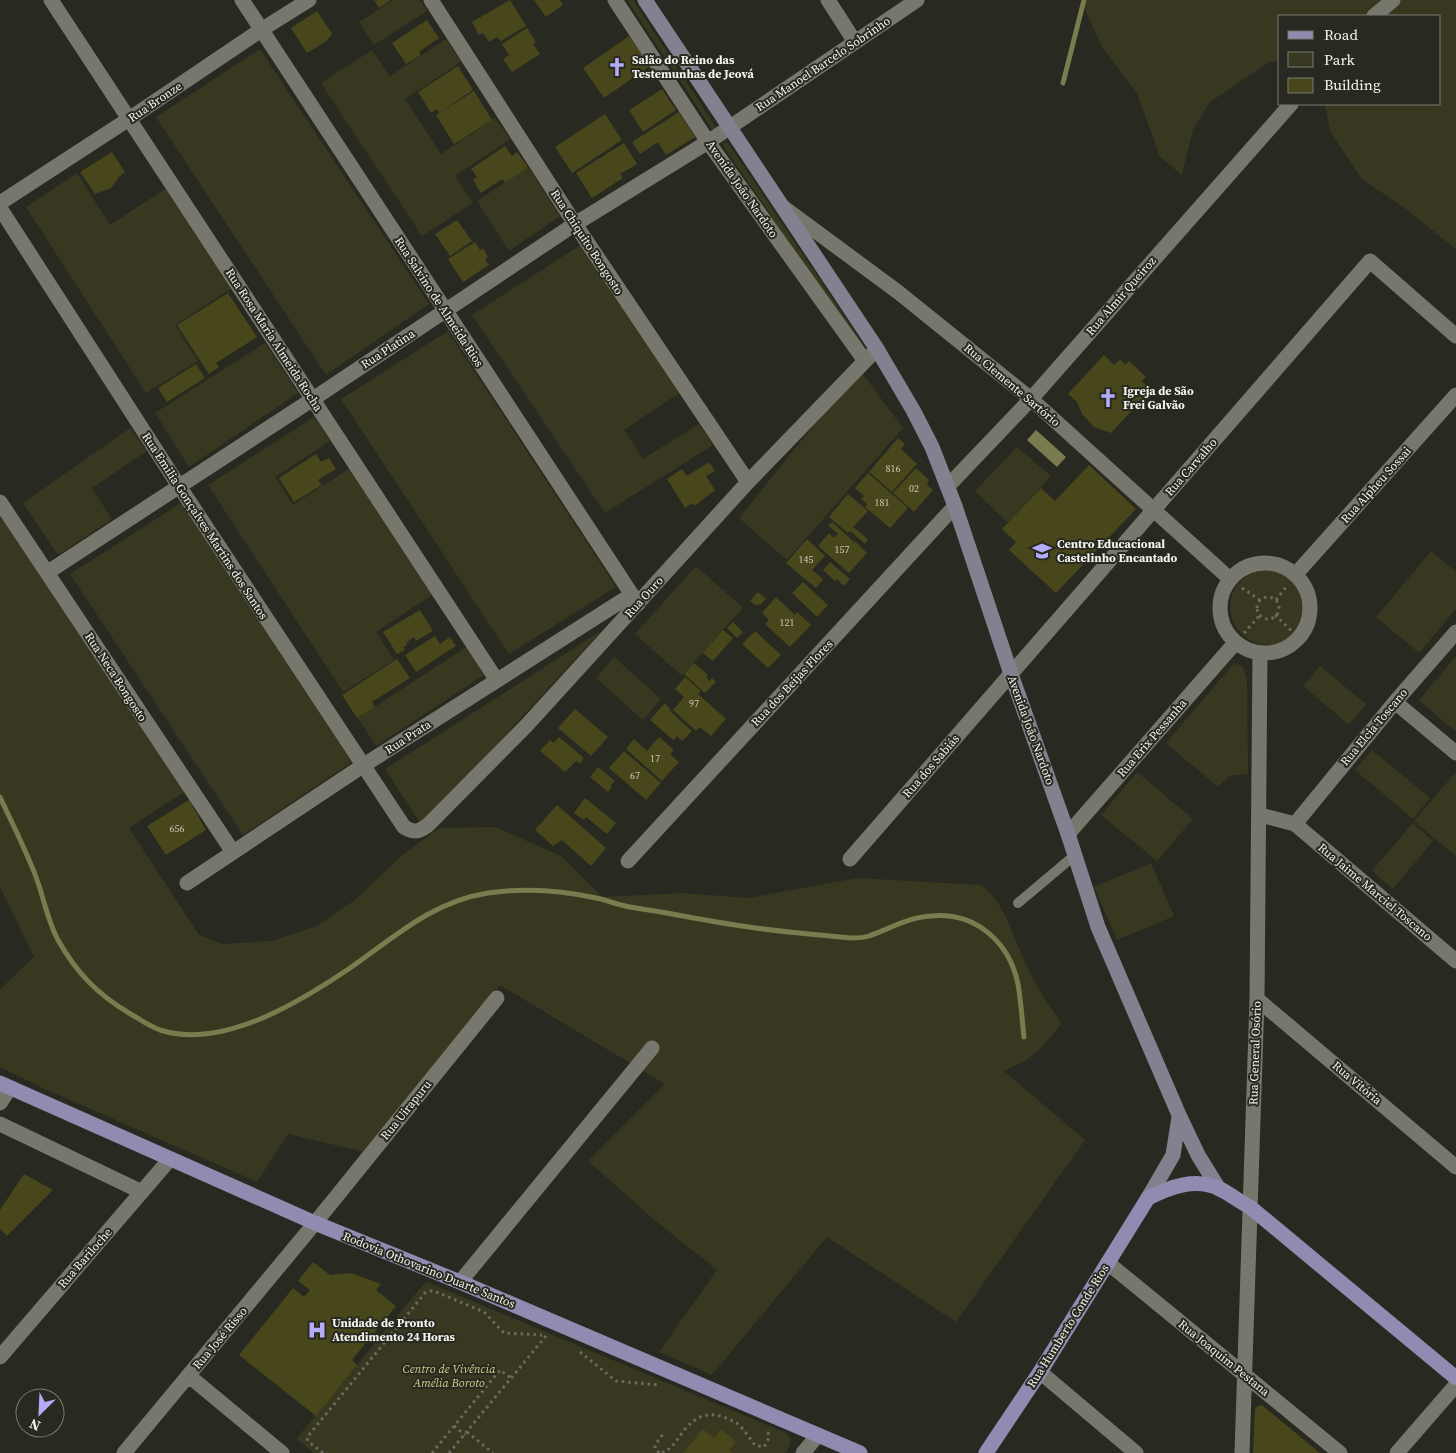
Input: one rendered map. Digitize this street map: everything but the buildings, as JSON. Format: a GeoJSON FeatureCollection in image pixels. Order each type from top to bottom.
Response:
{"type":"FeatureCollection","features":[{"type":"Feature","properties":{"kind":"main road","name":"Rodovia Othovarino Duarte Santos"},"geometry":{"type":"LineString","coordinates":[[5,1086],[315,1223],[460,1282],[860,1453]]}},
{"type":"Feature","properties":{"kind":"main road"},"geometry":{"type":"LineString","coordinates":[[1148,1198],[1170,1188],[1185,1184],[1200,1184],[1219,1189],[1250,1207],[1456,1378]]}},
{"type":"Feature","properties":{"kind":"main road","name":"Rua Humberto Conde Rios"},"geometry":{"type":"LineString","coordinates":[[986,1453],[1040,1372],[1148,1198]]}},
{"type":"Feature","properties":{"kind":"street","name":"Rua Rosa Maria Almeida Rocha"},"geometry":{"type":"LineString","coordinates":[[51,0],[496,680]]}},
{"type":"Feature","properties":{"kind":"street","name":"Rua Salvino de Almeida Rios"},"geometry":{"type":"LineString","coordinates":[[242,0],[634,599]]}},
{"type":"Feature","properties":{"kind":"street","name":"Rua Bronze"},"geometry":{"type":"LineString","coordinates":[[0,203],[309,0]]}},
{"type":"Feature","properties":{"kind":"street","name":"Rua Chiquito Bongosto"},"geometry":{"type":"LineString","coordinates":[[431,0],[575,224],[748,482]]}},
{"type":"Feature","properties":{"kind":"street","name":"Avenida João Nardoto"},"geometry":{"type":"LineString","coordinates":[[615,0],[708,142],[864,361]]}},
{"type":"Feature","properties":{"kind":"street","name":"Avenida João Nardoto"},"geometry":{"type":"LineString","coordinates":[[645,0],[877,350],[913,410],[932,447],[955,506],[1011,674],[1068,834],[1098,927],[1179,1115],[1198,1154],[1219,1189]]}},
{"type":"Feature","properties":{"kind":"street"},"geometry":{"type":"LineString","coordinates":[[828,0],[855,42]]}},
{"type":"Feature","properties":{"kind":"street","name":"Rua Manoel Barcelo Sobrinho"},"geometry":{"type":"LineString","coordinates":[[729,128],[918,0]]}},
{"type":"Feature","properties":{"kind":"street"},"geometry":{"type":"LineString","coordinates":[[1375,15],[1393,0]]}},
{"type":"Feature","properties":{"kind":"street","name":"Rua Almir Queiroz"},"geometry":{"type":"LineString","coordinates":[[948,486],[1031,399],[1290,105]]}},
{"type":"Feature","properties":{"kind":"street","name":"Rua Platina"},"geometry":{"type":"LineString","coordinates":[[48,572],[445,312],[575,224],[729,128]]}},
{"type":"Feature","properties":{"kind":"street","name":"Rua Clemente Sartório"},"geometry":{"type":"LineString","coordinates":[[782,206],[898,292],[1031,399],[1230,579]]}},
{"type":"Feature","properties":{"kind":"street","name":"Rua Emilia Gonçalves Martins dos Santos"},"geometry":{"type":"LineString","coordinates":[[0,208],[178,486],[404,827],[414,832],[420,831]]}},
{"type":"Feature","properties":{"kind":"street","name":"Rua Carvalho"},"geometry":{"type":"LineString","coordinates":[[1011,674],[1370,262],[1456,336]]}},
{"type":"Feature","properties":{"kind":"street"},"geometry":{"type":"LineString","coordinates":[[864,361],[877,350]]}},
{"type":"Feature","properties":{"kind":"street","name":"Rua Ouro"},"geometry":{"type":"LineString","coordinates":[[420,831],[527,725],[634,599],[864,361]]}},
{"type":"Feature","properties":{"kind":"street","name":"Rua Alpheu Sossai"},"geometry":{"type":"LineString","coordinates":[[1295,575],[1456,395]]}},
{"type":"Feature","properties":{"kind":"street","name":"Rua Neca Bongosto"},"geometry":{"type":"LineString","coordinates":[[0,502],[232,852]]}},
{"type":"Feature","properties":{"kind":"street","name":"Rua dos Beijas Flores"},"geometry":{"type":"LineString","coordinates":[[628,861],[955,506]]}},
{"type":"Feature","properties":{"kind":"street"},"geometry":{"type":"LineString","coordinates":[[1257,564],[1277,565],[1295,575],[1302,583],[1310,601],[1308,621],[1299,638],[1282,650],[1260,653],[1242,648],[1224,628],[1219,612],[1220,600],[1230,579],[1242,569],[1257,564]]}},
{"type":"Feature","properties":{"kind":"street","name":"Rua Prata"},"geometry":{"type":"LineString","coordinates":[[187,883],[496,680],[634,599]]}},
{"type":"Feature","properties":{"kind":"street","name":"Rua Elcia Toscano"},"geometry":{"type":"LineString","coordinates":[[1295,824],[1395,702],[1456,632]]}},
{"type":"Feature","properties":{"kind":"street","name":"Rua Erix Pessanha"},"geometry":{"type":"LineString","coordinates":[[1068,834],[1235,642]]}},
{"type":"Feature","properties":{"kind":"street","name":"Rua General Osório"},"geometry":{"type":"LineString","coordinates":[[1242,1453],[1257,999],[1260,653]]}},
{"type":"Feature","properties":{"kind":"street","name":"Rua dos Sabiás"},"geometry":{"type":"LineString","coordinates":[[850,859],[1011,674]]}},
{"type":"Feature","properties":{"kind":"street"},"geometry":{"type":"LineString","coordinates":[[1395,702],[1456,753]]}},
{"type":"Feature","properties":{"kind":"street"},"geometry":{"type":"LineString","coordinates":[[1260,815],[1295,824]]}},
{"type":"Feature","properties":{"kind":"street","name":"Rua Jaime Marciel Toscano"},"geometry":{"type":"LineString","coordinates":[[1295,824],[1456,961]]}},
{"type":"Feature","properties":{"kind":"street","name":"Rua Uirapuru"},"geometry":{"type":"LineString","coordinates":[[315,1223],[497,998]]}},
{"type":"Feature","properties":{"kind":"street","name":"Rua Vitória"},"geometry":{"type":"LineString","coordinates":[[1257,999],[1456,1167]]}},
{"type":"Feature","properties":{"kind":"street"},"geometry":{"type":"LineString","coordinates":[[460,1282],[652,1048]]}},
{"type":"Feature","properties":{"kind":"street"},"geometry":{"type":"LineString","coordinates":[[0,1102],[5,1086]]}},
{"type":"Feature","properties":{"kind":"street"},"geometry":{"type":"LineString","coordinates":[[1148,1198],[1173,1155],[1179,1115]]}},
{"type":"Feature","properties":{"kind":"street"},"geometry":{"type":"LineString","coordinates":[[0,1124],[142,1192]]}},
{"type":"Feature","properties":{"kind":"street","name":"Rua Bariloche"},"geometry":{"type":"LineString","coordinates":[[0,1357],[170,1160]]}},
{"type":"Feature","properties":{"kind":"street","name":"Rua José Risso"},"geometry":{"type":"LineString","coordinates":[[124,1453],[315,1223]]}},
{"type":"Feature","properties":{"kind":"street","name":"Rua Joaquim Pestana"},"geometry":{"type":"LineString","coordinates":[[1108,1263],[1340,1453]]}},
{"type":"Feature","properties":{"kind":"street"},"geometry":{"type":"LineString","coordinates":[[1040,1372],[1136,1453]]}},
{"type":"Feature","properties":{"kind":"street"},"geometry":{"type":"LineString","coordinates":[[189,1376],[282,1453]]}},
{"type":"Feature","properties":{"kind":"street"},"geometry":{"type":"LineString","coordinates":[[1397,1453],[1456,1385]]}},
{"type":"Feature","properties":{"kind":"street"},"geometry":{"type":"LineString","coordinates":[[803,1453],[818,1435]]}},
{"type":"Feature","properties":{"kind":"lane"},"geometry":{"type":"LineString","coordinates":[[1018,903],[1075,855]]}},
{"type":"Feature","properties":{"kind":"path"},"geometry":{"type":"LineString","coordinates":[[1230,579],[1260,600]]}},
{"type":"Feature","properties":{"kind":"path"},"geometry":{"type":"LineString","coordinates":[[1268,597],[1276,600],[1278,609],[1276,615],[1269,618],[1260,615],[1257,608],[1260,600],[1268,597]]}},
{"type":"Feature","properties":{"kind":"path"},"geometry":{"type":"LineString","coordinates":[[1235,642],[1260,615]]}},
{"type":"Feature","properties":{"kind":"path"},"geometry":{"type":"LineString","coordinates":[[1276,615],[1299,638]]}},
{"type":"Feature","properties":{"kind":"path"},"geometry":{"type":"LineString","coordinates":[[323,1453],[308,1441],[307,1438],[425,1294],[430,1291],[484,1312],[504,1334],[546,1336],[555,1341]]}},
{"type":"Feature","properties":{"kind":"path"},"geometry":{"type":"LineString","coordinates":[[449,1453],[546,1336]]}},
{"type":"Feature","properties":{"kind":"path"},"geometry":{"type":"LineString","coordinates":[[573,1349],[591,1360],[616,1381],[659,1385],[668,1389]]}},
{"type":"Feature","properties":{"kind":"path"},"geometry":{"type":"LineString","coordinates":[[432,1453],[500,1370],[511,1378]]}},
{"type":"Feature","properties":{"kind":"path"},"geometry":{"type":"LineString","coordinates":[[721,1411],[739,1418]]}},
{"type":"Feature","properties":{"kind":"path"},"geometry":{"type":"LineString","coordinates":[[663,1434],[655,1445],[655,1448],[661,1453],[671,1447],[694,1421],[707,1414],[718,1416],[739,1425],[755,1445],[764,1446],[768,1442],[769,1433],[765,1430]]}},
{"type":"Feature","properties":{"kind":"path"},"geometry":{"type":"LineString","coordinates":[[454,1426],[494,1453]]}},
{"type":"Feature","properties":{"kind":"green space"},"geometry":{"type":"Polygon","coordinates":[[[393,0],[420,0],[427,11],[374,45],[359,22],[393,0]]]}},
{"type":"Feature","properties":{"kind":"green space"},"geometry":{"type":"Polygon","coordinates":[[[627,0],[633,0],[715,126],[715,129],[712,129],[627,0]]]}},
{"type":"Feature","properties":{"kind":"green space"},"geometry":{"type":"Polygon","coordinates":[[[1082,0],[1456,0],[1456,249],[1406,209],[1362,179],[1330,131],[1325,105],[1441,105],[1441,15],[1278,15],[1278,61],[1269,62],[1210,102],[1193,129],[1182,175],[1160,157],[1137,93],[1102,47],[1082,0]]]}},
{"type":"Feature","properties":{"kind":"green space"},"geometry":{"type":"Polygon","coordinates":[[[446,39],[461,62],[405,99],[441,154],[495,118],[510,139],[455,176],[473,203],[422,236],[321,83],[372,50],[390,76],[446,39]]]}},
{"type":"Feature","properties":{"kind":"green space"},"geometry":{"type":"Polygon","coordinates":[[[260,49],[429,304],[326,375],[156,117],[260,49]]]}},
{"type":"Feature","properties":{"kind":"green space"},"geometry":{"type":"Polygon","coordinates":[[[724,143],[728,143],[863,344],[860,346],[724,147],[724,143]]]}},
{"type":"Feature","properties":{"kind":"green space"},"geometry":{"type":"Polygon","coordinates":[[[528,167],[560,216],[509,251],[477,201],[528,167]]]}},
{"type":"Feature","properties":{"kind":"green space"},"geometry":{"type":"Polygon","coordinates":[[[77,173],[110,225],[165,189],[232,288],[175,325],[198,361],[146,393],[26,207],[77,173]]]}},
{"type":"Feature","properties":{"kind":"green space"},"geometry":{"type":"Polygon","coordinates":[[[582,244],[679,393],[624,430],[643,459],[699,424],[713,445],[605,513],[472,315],[582,244]]]}},
{"type":"Feature","properties":{"kind":"green space"},"geometry":{"type":"Polygon","coordinates":[[[448,331],[616,587],[509,654],[341,399],[448,331]]]}},
{"type":"Feature","properties":{"kind":"green space"},"geometry":{"type":"Polygon","coordinates":[[[265,343],[298,393],[189,467],[155,413],[265,343]]]}},
{"type":"Feature","properties":{"kind":"green space"},"geometry":{"type":"Polygon","coordinates":[[[859,369],[903,428],[787,560],[739,518],[859,369]]]}},
{"type":"Feature","properties":{"kind":"green space"},"geometry":{"type":"Polygon","coordinates":[[[314,417],[330,441],[275,477],[293,505],[350,468],[432,595],[376,632],[394,660],[343,692],[208,485],[314,417]]]}},
{"type":"Feature","properties":{"kind":"green space"},"geometry":{"type":"Polygon","coordinates":[[[130,428],[147,451],[92,488],[112,519],[58,555],[23,503],[130,428]]]}},
{"type":"Feature","properties":{"kind":"green space"},"geometry":{"type":"Polygon","coordinates":[[[1017,447],[1051,476],[1008,523],[975,491],[1017,447]]]}},
{"type":"Feature","properties":{"kind":"green space"},"geometry":{"type":"Polygon","coordinates":[[[181,503],[352,762],[243,835],[70,574],[181,503]]]}},
{"type":"Feature","properties":{"kind":"green space"},"geometry":{"type":"Polygon","coordinates":[[[0,512],[184,792],[129,828],[199,935],[222,944],[272,941],[317,926],[355,900],[401,856],[439,828],[495,827],[561,856],[602,897],[682,893],[748,898],[857,878],[981,885],[1000,907],[1033,979],[1061,1022],[1060,1026],[1042,1047],[1028,1059],[1004,1071],[1085,1140],[956,1322],[827,1237],[712,1375],[659,1352],[717,1270],[658,1223],[588,1161],[665,1084],[500,985],[369,1153],[288,1134],[257,1182],[45,1089],[0,1067],[0,989],[34,957],[0,887],[0,512]]]}},
{"type":"Feature","properties":{"kind":"green space"},"geometry":{"type":"Polygon","coordinates":[[[1431,551],[1456,572],[1456,609],[1419,653],[1376,617],[1431,551]]]}},
{"type":"Feature","properties":{"kind":"green space"},"geometry":{"type":"Polygon","coordinates":[[[696,566],[743,608],[682,676],[635,634],[696,566]]]}},
{"type":"Feature","properties":{"kind":"green space"},"geometry":{"type":"Polygon","coordinates":[[[1268,569],[1282,572],[1295,580],[1303,593],[1306,607],[1303,621],[1295,634],[1282,642],[1268,645],[1254,642],[1241,634],[1233,621],[1230,607],[1233,593],[1241,580],[1254,572],[1268,569]]]}},
{"type":"Feature","properties":{"kind":"green space"},"geometry":{"type":"Polygon","coordinates":[[[601,631],[422,826],[385,769],[601,631]]]}},
{"type":"Feature","properties":{"kind":"green space"},"geometry":{"type":"Polygon","coordinates":[[[466,647],[484,675],[376,746],[358,718],[466,647]]]}},
{"type":"Feature","properties":{"kind":"green space"},"geometry":{"type":"Polygon","coordinates":[[[1456,656],[1456,732],[1419,700],[1456,656]]]}},
{"type":"Feature","properties":{"kind":"green space"},"geometry":{"type":"Polygon","coordinates":[[[614,657],[661,699],[643,720],[596,678],[614,657]]]}},
{"type":"Feature","properties":{"kind":"green space"},"geometry":{"type":"Polygon","coordinates":[[[1234,663],[1243,667],[1247,680],[1248,774],[1229,776],[1218,787],[1166,743],[1234,663]]]}},
{"type":"Feature","properties":{"kind":"green space"},"geometry":{"type":"Polygon","coordinates":[[[1320,666],[1366,704],[1349,725],[1303,686],[1320,666]]]}},
{"type":"Feature","properties":{"kind":"green space"},"geometry":{"type":"Polygon","coordinates":[[[1372,750],[1430,798],[1413,819],[1355,770],[1372,750]]]}},
{"type":"Feature","properties":{"kind":"green space"},"geometry":{"type":"Polygon","coordinates":[[[1137,772],[1193,819],[1157,861],[1101,815],[1137,772]]]}},
{"type":"Feature","properties":{"kind":"green space"},"geometry":{"type":"Polygon","coordinates":[[[1456,774],[1456,856],[1414,821],[1456,774]]]}},
{"type":"Feature","properties":{"kind":"green space"},"geometry":{"type":"Polygon","coordinates":[[[1413,823],[1433,841],[1393,889],[1372,871],[1413,823]]]}},
{"type":"Feature","properties":{"kind":"green space"},"geometry":{"type":"Polygon","coordinates":[[[1151,863],[1174,916],[1117,940],[1094,887],[1151,863]]]}},
{"type":"Feature","properties":{"kind":"green space","name":"Centro de Vivência Amélia Boroto"},"geometry":{"type":"Polygon","coordinates":[[[427,1282],[786,1433],[790,1438],[790,1445],[785,1453],[314,1453],[297,1438],[427,1282]]]}},
{"type":"Feature","properties":{"kind":"shaded area"},"geometry":{"type":"Polygon","coordinates":[[[1036,430],[1066,457],[1057,467],[1027,440],[1036,430]]]}},
{"type":"Feature","properties":{"kind":"waterway"},"geometry":{"type":"LineString","coordinates":[[1063,83],[1084,0]]}},
{"type":"Feature","properties":{"kind":"waterway"},"geometry":{"type":"LineString","coordinates":[[0,797],[32,867],[48,917],[65,952],[97,990],[140,1020],[160,1030],[184,1034],[209,1034],[260,1019],[308,995],[350,968],[414,922],[449,904],[488,893],[528,890],[583,895],[631,907],[756,928],[850,938],[869,936],[907,921],[923,917],[947,916],[962,919],[988,932],[1007,955],[1018,984],[1024,1037]]}},
{"type":"Feature","properties":{"kind":"place","name":"Salão do Reino das Testemunhas de Jeová"},"geometry":{"type":"Point","coordinates":[617,67]}},
{"type":"Feature","properties":{"kind":"place","name":"Igreja de São Frei Galvão"},"geometry":{"type":"Point","coordinates":[1108,398]}},
{"type":"Feature","properties":{"kind":"place","name":"Centro Educacional Castelinho Encantado"},"geometry":{"type":"Point","coordinates":[1042,551]}},
{"type":"Feature","properties":{"kind":"place","name":"Unidade de Pronto Atendimento 24 Horas"},"geometry":{"type":"Point","coordinates":[317,1330]}}]}
